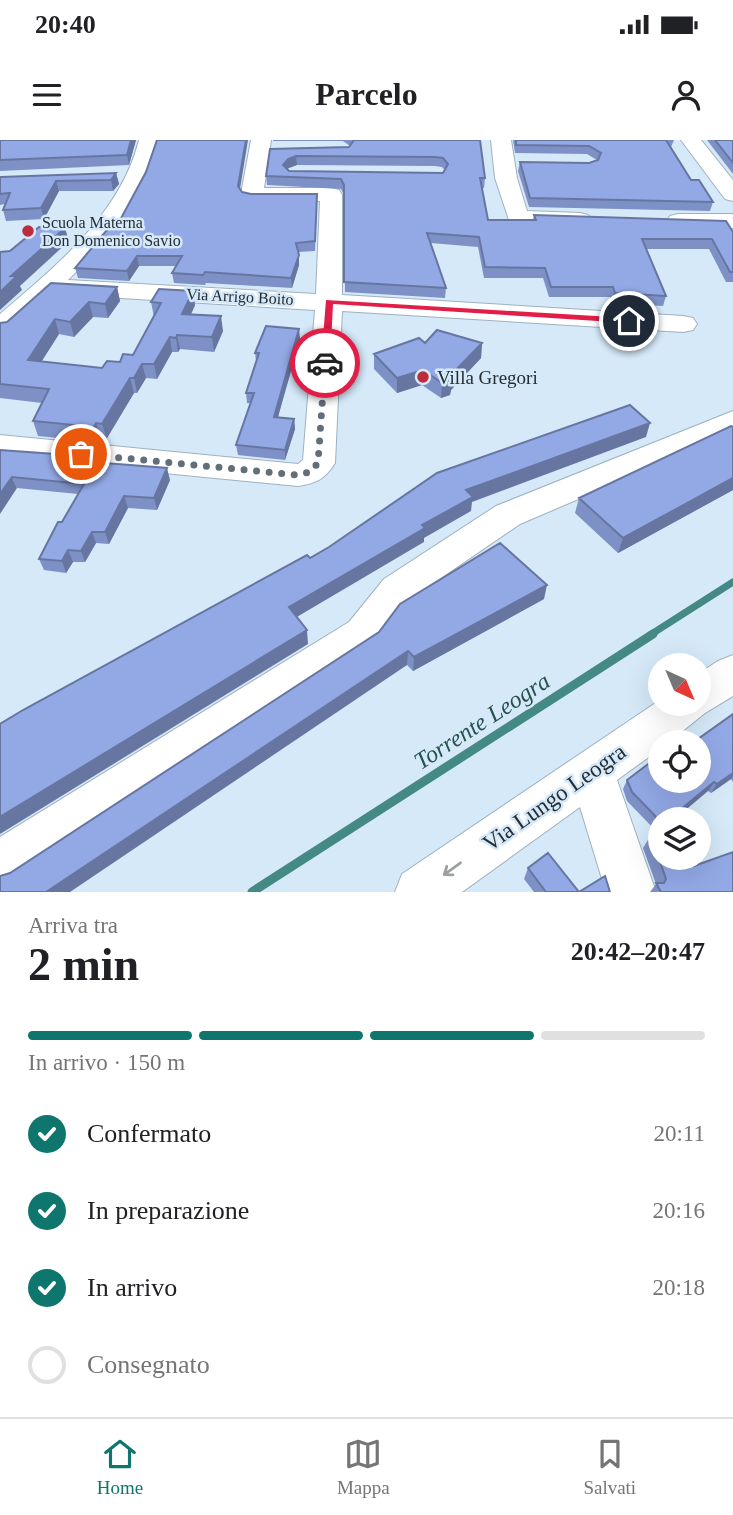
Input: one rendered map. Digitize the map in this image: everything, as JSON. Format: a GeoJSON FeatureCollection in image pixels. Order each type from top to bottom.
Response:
{"type":"FeatureCollection","features":[{"type":"Feature","properties":{"kind":"street"},"geometry":{"type":"LineString","coordinates":[[0,328],[48,286],[107,227],[139,174],[149,140]]}},
{"type":"Feature","properties":{"kind":"street"},"geometry":{"type":"LineString","coordinates":[[691,140],[733,194]]}},
{"type":"Feature","properties":{"kind":"street"},"geometry":{"type":"LineString","coordinates":[[0,446],[298,475],[310,472],[318,463],[329,302],[331,195],[252,194],[260,145],[284,150]]}},
{"type":"Feature","properties":{"kind":"street"},"geometry":{"type":"LineString","coordinates":[[502,151],[527,162]]}},
{"type":"Feature","properties":{"kind":"street"},"geometry":{"type":"LineString","coordinates":[[502,151],[517,215],[600,220]]}},
{"type":"Feature","properties":{"kind":"street"},"geometry":{"type":"LineString","coordinates":[[112,175],[139,174]]}},
{"type":"Feature","properties":{"kind":"street"},"geometry":{"type":"LineString","coordinates":[[256,174],[338,175]]}},
{"type":"Feature","properties":{"kind":"street"},"geometry":{"type":"LineString","coordinates":[[653,220],[733,221]]}},
{"type":"Feature","properties":{"kind":"street","name":"Via Arrigo Boito"},"geometry":{"type":"LineString","coordinates":[[48,286],[683,324]]}},
{"type":"Feature","properties":{"kind":"street"},"geometry":{"type":"LineString","coordinates":[[0,865],[363,633],[404,584],[508,515],[733,421]]}},
{"type":"Feature","properties":{"kind":"street"},"geometry":{"type":"LineString","coordinates":[[711,688],[733,673]]}},
{"type":"Feature","properties":{"kind":"street","name":"Via Lungo Leogra"},"geometry":{"type":"LineString","coordinates":[[420,892],[591,769],[670,716]]}},
{"type":"Feature","properties":{"kind":"street"},"geometry":{"type":"LineString","coordinates":[[591,769],[631,892]]}},
{"type":"Feature","properties":{"kind":"building"},"geometry":{"type":"Polygon","coordinates":[[[0,140],[131,140],[127,155],[0,160],[0,140]]]}},
{"type":"Feature","properties":{"kind":"building"},"geometry":{"type":"Polygon","coordinates":[[[157,140],[246,140],[238,186],[242,192],[317,194],[315,241],[296,243],[299,255],[291,278],[205,272],[203,275],[172,273],[182,256],[137,256],[127,271],[75,268],[112,224],[119,222],[146,172],[157,140]]]}},
{"type":"Feature","properties":{"kind":"building"},"geometry":{"type":"Polygon","coordinates":[[[354,140],[480,140],[485,178],[480,178],[488,220],[536,220],[534,215],[726,221],[733,232],[733,272],[730,272],[712,239],[642,239],[666,296],[615,293],[613,287],[551,287],[545,268],[485,267],[479,237],[427,233],[446,288],[344,282],[344,185],[341,179],[266,176],[270,149],[349,147],[354,140]],[[296,156],[283,165],[289,171],[443,173],[448,164],[443,158],[296,156]]]}},
{"type":"Feature","properties":{"kind":"building"},"geometry":{"type":"Polygon","coordinates":[[[516,140],[666,140],[691,180],[699,180],[713,202],[530,198],[520,162],[589,163],[598,160],[601,153],[589,146],[516,145],[516,140]]]}},
{"type":"Feature","properties":{"kind":"building"},"geometry":{"type":"Polygon","coordinates":[[[715,140],[733,140],[733,163],[715,140]]]}},
{"type":"Feature","properties":{"kind":"building"},"geometry":{"type":"Polygon","coordinates":[[[116,173],[111,180],[56,181],[41,208],[3,210],[10,193],[0,194],[0,177],[116,173]]]}},
{"type":"Feature","properties":{"kind":"building"},"geometry":{"type":"Polygon","coordinates":[[[39,227],[65,228],[11,276],[17,276],[0,292],[0,252],[10,251],[39,227]]]}},
{"type":"Feature","properties":{"kind":"building"},"geometry":{"type":"Polygon","coordinates":[[[51,283],[117,287],[105,304],[89,302],[70,322],[55,319],[28,360],[102,368],[107,361],[120,362],[123,354],[133,355],[161,303],[151,302],[159,289],[193,291],[182,314],[221,316],[212,337],[170,337],[154,364],[142,364],[134,378],[130,378],[102,424],[96,423],[94,427],[33,421],[49,389],[0,384],[0,323],[7,322],[51,283]]]}},
{"type":"Feature","properties":{"kind":"building"},"geometry":{"type":"Polygon","coordinates":[[[266,326],[299,329],[274,417],[294,419],[285,450],[236,445],[254,393],[246,393],[259,353],[255,353],[266,326]]]}},
{"type":"Feature","properties":{"kind":"building"},"geometry":{"type":"Polygon","coordinates":[[[437,330],[482,343],[451,375],[451,380],[442,383],[423,370],[397,378],[374,354],[419,338],[425,343],[437,330]]]}},
{"type":"Feature","properties":{"kind":"building"},"geometry":{"type":"Polygon","coordinates":[[[630,405],[650,423],[466,490],[473,497],[422,525],[425,528],[289,607],[307,630],[0,817],[0,724],[307,555],[310,558],[437,473],[630,405]]]}},
{"type":"Feature","properties":{"kind":"building"},"geometry":{"type":"Polygon","coordinates":[[[731,426],[733,478],[623,538],[579,498],[731,426]]]}},
{"type":"Feature","properties":{"kind":"building"},"geometry":{"type":"Polygon","coordinates":[[[0,450],[82,456],[79,461],[167,468],[154,498],[124,496],[105,532],[92,532],[81,551],[68,550],[62,561],[39,559],[58,522],[62,522],[84,484],[12,477],[0,494],[0,450]]]}},
{"type":"Feature","properties":{"kind":"building"},"geometry":{"type":"Polygon","coordinates":[[[500,543],[547,585],[414,657],[408,651],[46,892],[0,892],[0,876],[10,873],[379,632],[400,604],[500,543]]]}},
{"type":"Feature","properties":{"kind":"building"},"geometry":{"type":"Polygon","coordinates":[[[733,714],[733,773],[717,784],[714,782],[711,784],[711,730],[733,714]]]}},
{"type":"Feature","properties":{"kind":"building"},"geometry":{"type":"Polygon","coordinates":[[[648,764],[648,793],[701,793],[684,807],[648,809],[632,792],[627,780],[648,764]]]}},
{"type":"Feature","properties":{"kind":"building"},"geometry":{"type":"Polygon","coordinates":[[[733,852],[733,892],[661,892],[656,883],[664,883],[666,879],[663,870],[711,870],[711,860],[733,852]]]}},
{"type":"Feature","properties":{"kind":"building"},"geometry":{"type":"Polygon","coordinates":[[[548,853],[579,892],[546,892],[528,868],[548,853]]]}},
{"type":"Feature","properties":{"kind":"building"},"geometry":{"type":"Polygon","coordinates":[[[605,876],[610,892],[579,892],[605,876]]]}},
{"type":"Feature","properties":{"kind":"waterway","name":"Torrente Leogra"},"geometry":{"type":"LineString","coordinates":[[650,635],[733,582]]}},
{"type":"Feature","properties":{"kind":"waterway","name":"Torrente Leogra"},"geometry":{"type":"LineString","coordinates":[[252,892],[653,634]]}},
{"type":"Feature","properties":{"kind":"way so far"},"geometry":{"type":"LineString","coordinates":[[81,454],[298,475],[310,472],[318,463],[325,363]]}},
{"type":"Feature","properties":{"kind":"place","name":"Scuola Materna Don Domenico Savio"},"geometry":{"type":"Point","coordinates":[28,231]}},
{"type":"Feature","properties":{"kind":"place","name":"Villa Gregori"},"geometry":{"type":"Point","coordinates":[423,377]}},
{"type":"Feature","properties":{"kind":"route"},"geometry":{"type":"LineString","coordinates":[[325,363],[329,302],[629,321]]}}]}
